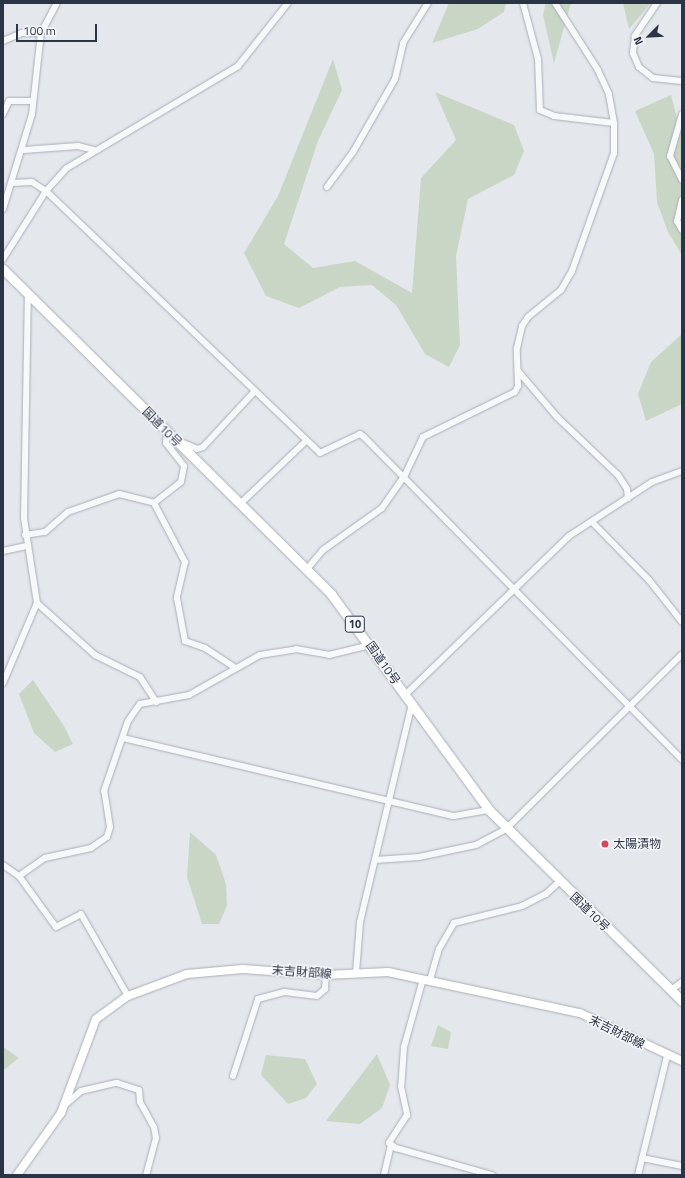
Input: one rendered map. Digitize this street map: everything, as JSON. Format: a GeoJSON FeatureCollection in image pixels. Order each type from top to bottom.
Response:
{"type":"FeatureCollection","features":[{"type":"Feature","properties":{"kind":"highway","name":"国道10号"},"geometry":{"type":"LineString","coordinates":[[3,269],[306,570],[370,645],[489,810],[559,882],[682,1001]]}},
{"type":"Feature","properties":{"kind":"main road","name":"末吉財部線"},"geometry":{"type":"LineString","coordinates":[[16,1175],[66,1104],[96,1019],[128,996],[172,978],[220,970],[326,975],[376,971],[426,980],[580,1013],[667,1056],[682,1061]]}},
{"type":"Feature","properties":{"kind":"street"},"geometry":{"type":"LineString","coordinates":[[3,209],[24,150],[41,33],[57,3]]}},
{"type":"Feature","properties":{"kind":"street"},"geometry":{"type":"LineString","coordinates":[[3,257],[46,192],[67,168],[94,150],[238,66],[288,3]]}},
{"type":"Feature","properties":{"kind":"street"},"geometry":{"type":"LineString","coordinates":[[327,187],[353,152],[395,79],[403,43],[428,3]]}},
{"type":"Feature","properties":{"kind":"street"},"geometry":{"type":"LineString","coordinates":[[523,3],[538,59],[540,110],[554,116],[614,123]]}},
{"type":"Feature","properties":{"kind":"street"},"geometry":{"type":"LineString","coordinates":[[306,570],[323,550],[382,508],[405,475],[423,437],[509,396],[518,386],[519,336],[528,317],[561,290],[572,272],[614,153],[614,123],[609,94],[598,70],[555,3]]}},
{"type":"Feature","properties":{"kind":"street"},"geometry":{"type":"LineString","coordinates":[[657,3],[635,36],[633,53],[639,67],[653,78],[682,81]]}},
{"type":"Feature","properties":{"kind":"street"},"geometry":{"type":"LineString","coordinates":[[3,41],[22,34],[41,33]]}},
{"type":"Feature","properties":{"kind":"street"},"geometry":{"type":"LineString","coordinates":[[3,114],[9,101],[32,102]]}},
{"type":"Feature","properties":{"kind":"street"},"geometry":{"type":"LineString","coordinates":[[682,114],[670,156],[682,180]]}},
{"type":"Feature","properties":{"kind":"street"},"geometry":{"type":"LineString","coordinates":[[24,150],[78,146],[94,150]]}},
{"type":"Feature","properties":{"kind":"street"},"geometry":{"type":"LineString","coordinates":[[12,183],[32,182],[46,192],[320,453],[360,434],[405,475],[682,759]]}},
{"type":"Feature","properties":{"kind":"street"},"geometry":{"type":"LineString","coordinates":[[682,200],[677,221],[682,230]]}},
{"type":"Feature","properties":{"kind":"street"},"geometry":{"type":"LineString","coordinates":[[3,683],[37,603],[25,535],[28,295]]}},
{"type":"Feature","properties":{"kind":"street"},"geometry":{"type":"LineString","coordinates":[[518,371],[557,417],[618,475],[627,490],[628,498]]}},
{"type":"Feature","properties":{"kind":"street"},"geometry":{"type":"LineString","coordinates":[[154,503],[181,482],[184,466],[166,442],[170,435],[197,449],[203,447],[255,391]]}},
{"type":"Feature","properties":{"kind":"street"},"geometry":{"type":"LineString","coordinates":[[240,504],[306,441]]}},
{"type":"Feature","properties":{"kind":"street"},"geometry":{"type":"LineString","coordinates":[[405,695],[570,536],[593,523],[652,482],[682,471]]}},
{"type":"Feature","properties":{"kind":"street"},"geometry":{"type":"LineString","coordinates":[[25,535],[45,532],[68,512],[119,494],[154,503],[185,562],[177,598],[185,641],[205,648],[236,668]]}},
{"type":"Feature","properties":{"kind":"street"},"geometry":{"type":"LineString","coordinates":[[593,523],[649,580],[682,622]]}},
{"type":"Feature","properties":{"kind":"street"},"geometry":{"type":"LineString","coordinates":[[3,551],[27,546]]}},
{"type":"Feature","properties":{"kind":"street"},"geometry":{"type":"LineString","coordinates":[[37,603],[95,655],[140,678],[156,702]]}},
{"type":"Feature","properties":{"kind":"street"},"geometry":{"type":"LineString","coordinates":[[19,876],[45,858],[91,848],[106,837],[110,826],[104,791],[123,738],[138,706],[189,695],[260,656],[296,649],[329,654],[370,645]]}},
{"type":"Feature","properties":{"kind":"street"},"geometry":{"type":"LineString","coordinates":[[374,860],[419,857],[476,845],[506,829],[682,654]]}},
{"type":"Feature","properties":{"kind":"street"},"geometry":{"type":"LineString","coordinates":[[356,973],[360,922],[412,704]]}},
{"type":"Feature","properties":{"kind":"street"},"geometry":{"type":"LineString","coordinates":[[123,738],[388,802],[454,816],[489,810]]}},
{"type":"Feature","properties":{"kind":"street"},"geometry":{"type":"LineString","coordinates":[[3,865],[19,876],[56,927],[81,914],[128,996]]}},
{"type":"Feature","properties":{"kind":"street"},"geometry":{"type":"LineString","coordinates":[[384,1175],[391,1145],[389,1138],[407,1115],[401,1086],[404,1047],[426,980],[439,949],[454,923],[522,906],[546,894],[559,882]]}},
{"type":"Feature","properties":{"kind":"street"},"geometry":{"type":"LineString","coordinates":[[233,1076],[258,999],[285,992],[317,996],[325,989],[326,975]]}},
{"type":"Feature","properties":{"kind":"street"},"geometry":{"type":"LineString","coordinates":[[671,990],[682,982]]}},
{"type":"Feature","properties":{"kind":"street"},"geometry":{"type":"LineString","coordinates":[[638,1175],[667,1056]]}},
{"type":"Feature","properties":{"kind":"street"},"geometry":{"type":"LineString","coordinates":[[66,1104],[81,1091],[116,1084],[139,1090],[140,1102],[154,1127],[156,1138],[146,1175]]}},
{"type":"Feature","properties":{"kind":"street"},"geometry":{"type":"LineString","coordinates":[[391,1145],[492,1175]]}},
{"type":"Feature","properties":{"kind":"street"},"geometry":{"type":"LineString","coordinates":[[642,1158],[682,1166]]}},
{"type":"Feature","properties":{"kind":"green space"},"geometry":{"type":"Polygon","coordinates":[[[449,3],[506,3],[504,12],[478,29],[432,43],[449,3]]]}},
{"type":"Feature","properties":{"kind":"green space"},"geometry":{"type":"Polygon","coordinates":[[[546,3],[571,3],[554,63],[543,15],[546,3]]]}},
{"type":"Feature","properties":{"kind":"green space"},"geometry":{"type":"Polygon","coordinates":[[[623,3],[651,3],[629,29],[623,3]]]}},
{"type":"Feature","properties":{"kind":"green space"},"geometry":{"type":"Polygon","coordinates":[[[333,59],[342,90],[318,141],[284,244],[313,268],[355,261],[412,293],[421,178],[456,140],[435,92],[514,125],[524,151],[514,175],[468,199],[456,256],[460,345],[449,367],[425,354],[396,305],[372,285],[340,287],[299,308],[266,296],[244,253],[278,196],[333,59]]]}},
{"type":"Feature","properties":{"kind":"green space"},"geometry":{"type":"Polygon","coordinates":[[[671,95],[682,137],[682,255],[668,232],[657,202],[654,154],[635,111],[671,95]]]}},
{"type":"Feature","properties":{"kind":"green space"},"geometry":{"type":"Polygon","coordinates":[[[682,334],[682,404],[646,421],[638,394],[651,362],[682,334]]]}},
{"type":"Feature","properties":{"kind":"green space"},"geometry":{"type":"Polygon","coordinates":[[[33,680],[64,726],[73,744],[55,752],[34,733],[19,694],[33,680]]]}},
{"type":"Feature","properties":{"kind":"green space"},"geometry":{"type":"Polygon","coordinates":[[[190,832],[216,855],[226,884],[227,906],[219,924],[202,924],[187,877],[190,832]]]}},
{"type":"Feature","properties":{"kind":"green space"},"geometry":{"type":"Polygon","coordinates":[[[438,1025],[451,1032],[448,1049],[431,1046],[438,1025]]]}},
{"type":"Feature","properties":{"kind":"green space"},"geometry":{"type":"Polygon","coordinates":[[[3,1047],[19,1058],[5,1069],[3,1069],[3,1047]]]}},
{"type":"Feature","properties":{"kind":"green space"},"geometry":{"type":"Polygon","coordinates":[[[377,1054],[390,1085],[382,1108],[360,1124],[326,1121],[377,1054]]]}},
{"type":"Feature","properties":{"kind":"green space"},"geometry":{"type":"Polygon","coordinates":[[[266,1055],[305,1059],[317,1084],[306,1098],[288,1104],[261,1075],[266,1055]]]}},
{"type":"Feature","properties":{"kind":"place","name":"太陽漬物"},"geometry":{"type":"Point","coordinates":[605,844]}}]}
